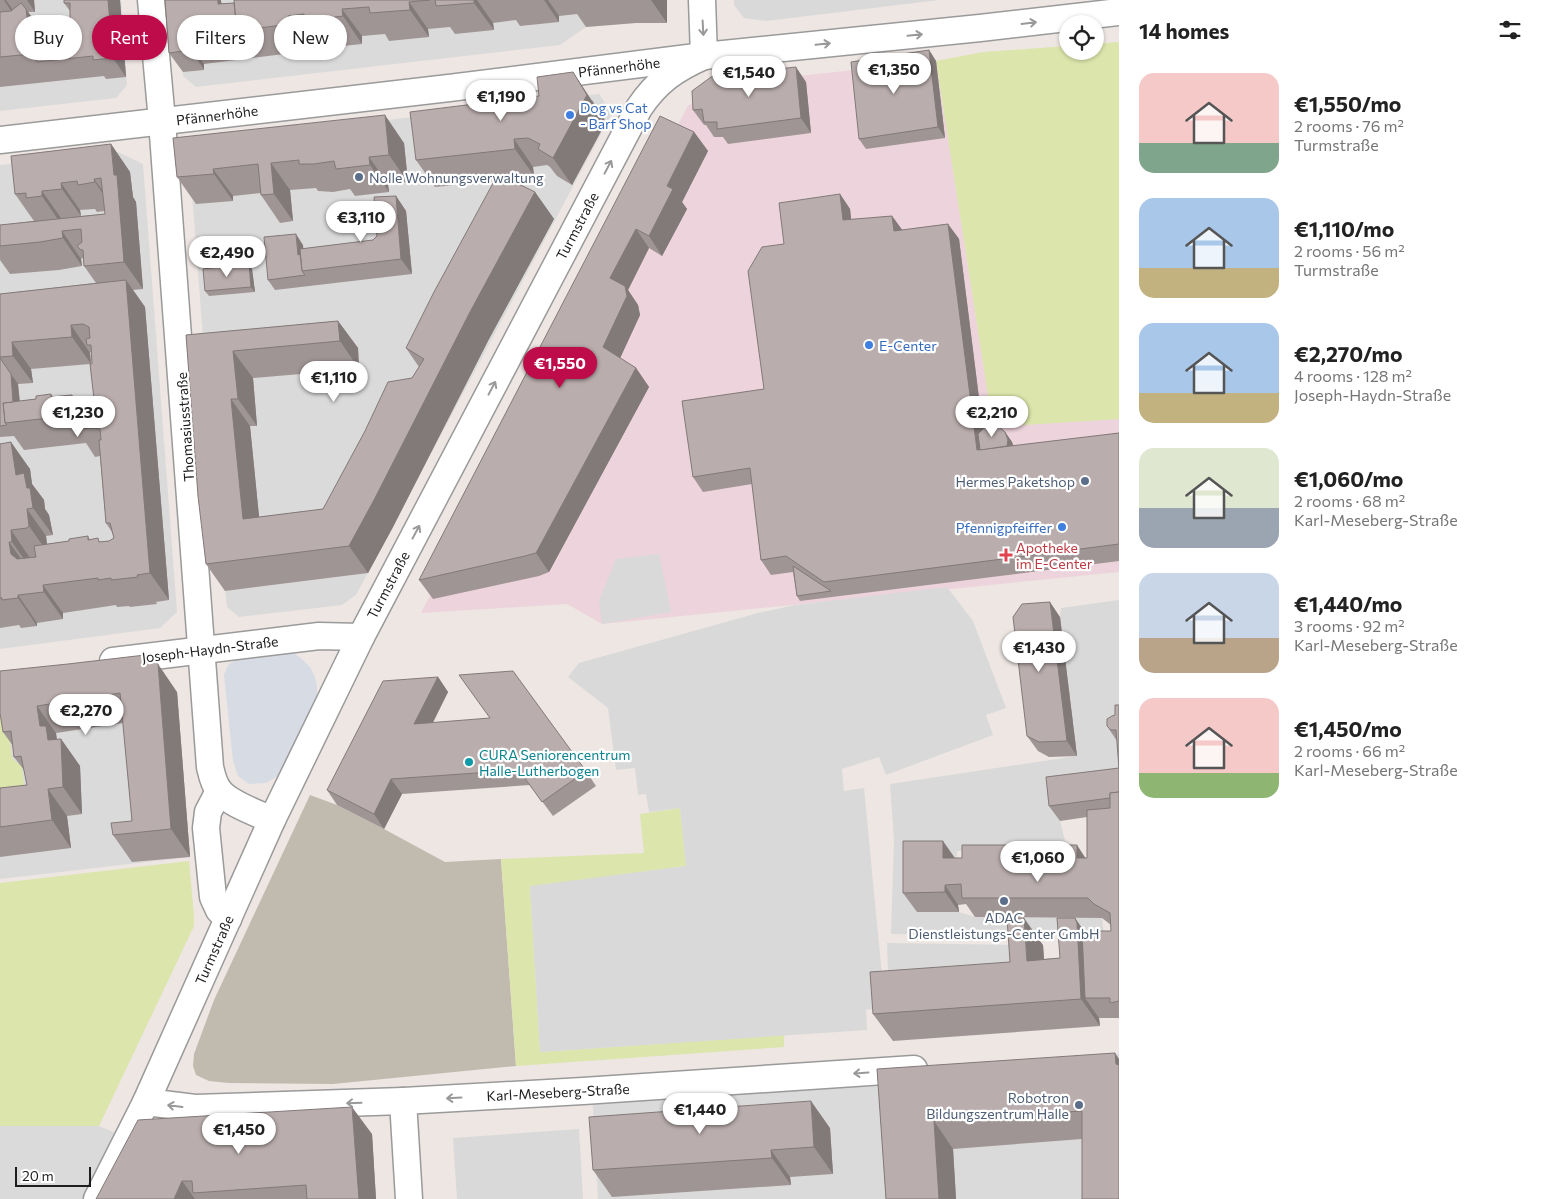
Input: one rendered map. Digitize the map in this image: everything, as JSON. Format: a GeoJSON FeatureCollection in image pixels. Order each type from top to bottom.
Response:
{"type":"FeatureCollection","features":[{"type":"Feature","properties":{"kind":"street","name":"Thomasiusstraße"},"geometry":{"type":"LineString","coordinates":[[151,0],[162,121],[210,767],[212,778],[219,791]]}},
{"type":"Feature","properties":{"kind":"street"},"geometry":{"type":"LineString","coordinates":[[702,0],[704,56]]}},
{"type":"Feature","properties":{"kind":"street","name":"Pfännerhöhe"},"geometry":{"type":"LineString","coordinates":[[0,140],[449,88],[704,56],[1119,12]]}},
{"type":"Feature","properties":{"kind":"street","name":"Turmstraße"},"geometry":{"type":"LineString","coordinates":[[97,1199],[146,1102],[272,820],[361,637],[639,108],[656,86],[669,75],[704,56]]}},
{"type":"Feature","properties":{"kind":"street","name":"Joseph-Haydn-Straße"},"geometry":{"type":"LineString","coordinates":[[93,663],[319,636],[361,637]]}},
{"type":"Feature","properties":{"kind":"street"},"geometry":{"type":"LineString","coordinates":[[228,919],[219,910],[213,896],[206,828],[208,812],[219,791],[231,800],[272,820]]}},
{"type":"Feature","properties":{"kind":"street","name":"Karl-Meseberg-Straße"},"geometry":{"type":"LineString","coordinates":[[146,1102],[195,1108],[403,1101],[939,1067]]}},
{"type":"Feature","properties":{"kind":"street"},"geometry":{"type":"LineString","coordinates":[[403,1101],[409,1199]]}},
{"type":"Feature","properties":{"kind":"shaded area"},"geometry":{"type":"Polygon","coordinates":[[[0,0],[121,0],[122,15],[92,15],[92,60],[125,60],[127,85],[116,98],[0,111],[0,0]]]}},
{"type":"Feature","properties":{"kind":"shaded area"},"geometry":{"type":"Polygon","coordinates":[[[176,0],[667,0],[667,23],[635,23],[586,27],[560,45],[196,87],[183,76],[182,60],[264,60],[264,15],[177,15],[176,0]]]}},
{"type":"Feature","properties":{"kind":"shaded area"},"geometry":{"type":"Polygon","coordinates":[[[734,0],[939,0],[766,21],[744,18],[734,5],[734,0]]]}},
{"type":"Feature","properties":{"kind":"shaded area"},"geometry":{"type":"Polygon","coordinates":[[[936,61],[993,427],[1119,419],[1119,572],[602,624],[567,604],[421,613],[688,106],[716,85],[936,61]]]}},
{"type":"Feature","properties":{"kind":"shaded area"},"geometry":{"type":"Polygon","coordinates":[[[599,94],[612,113],[356,595],[342,605],[239,617],[227,607],[217,524],[190,166],[193,144],[599,94]]]}},
{"type":"Feature","properties":{"kind":"shaded area"},"geometry":{"type":"Polygon","coordinates":[[[118,152],[143,164],[177,612],[160,628],[0,649],[0,165],[118,152]]]}},
{"type":"Feature","properties":{"kind":"shaded area"},"geometry":{"type":"Polygon","coordinates":[[[659,554],[671,612],[602,624],[599,601],[616,559],[659,554]]]}},
{"type":"Feature","properties":{"kind":"shaded area"},"geometry":{"type":"Polygon","coordinates":[[[947,587],[973,621],[1006,708],[986,715],[993,735],[886,775],[879,757],[842,769],[844,791],[864,788],[885,1007],[866,1010],[867,1030],[540,1052],[530,886],[686,866],[680,808],[649,812],[646,794],[638,795],[635,768],[616,770],[608,708],[568,677],[579,663],[758,613],[795,605],[947,587]]]}},
{"type":"Feature","properties":{"kind":"shaded area"},"geometry":{"type":"Polygon","coordinates":[[[1119,600],[1119,784],[1056,792],[1060,821],[1068,852],[957,851],[957,861],[917,912],[959,912],[975,917],[1102,918],[1104,936],[891,934],[894,840],[890,784],[1077,756],[1060,617],[1061,608],[1119,600]]]}},
{"type":"Feature","properties":{"kind":"shaded area"},"geometry":{"type":"Polygon","coordinates":[[[286,653],[295,654],[310,667],[315,677],[317,698],[281,774],[266,783],[249,784],[238,776],[233,761],[224,675],[228,665],[237,659],[286,653]]]}},
{"type":"Feature","properties":{"kind":"shaded area"},"geometry":{"type":"Polygon","coordinates":[[[177,692],[190,857],[0,879],[0,700],[177,692]]]}},
{"type":"Feature","properties":{"kind":"shaded area"},"geometry":{"type":"Polygon","coordinates":[[[310,795],[337,805],[445,862],[501,859],[516,1066],[333,1084],[229,1083],[209,1081],[196,1075],[193,1066],[194,1054],[214,1000],[310,795]]]}},
{"type":"Feature","properties":{"kind":"shaded area"},"geometry":{"type":"Polygon","coordinates":[[[887,943],[1026,945],[1029,989],[889,999],[887,943]]]}},
{"type":"Feature","properties":{"kind":"shaded area"},"geometry":{"type":"Polygon","coordinates":[[[1119,1054],[1119,1199],[598,1199],[592,1090],[1119,1054]]]}},
{"type":"Feature","properties":{"kind":"shaded area"},"geometry":{"type":"Polygon","coordinates":[[[0,1126],[99,1126],[128,1138],[97,1199],[0,1199],[0,1126]]]}},
{"type":"Feature","properties":{"kind":"shaded area"},"geometry":{"type":"Polygon","coordinates":[[[579,1129],[583,1199],[457,1199],[453,1138],[579,1129]]]}},
{"type":"Feature","properties":{"kind":"green space"},"geometry":{"type":"Polygon","coordinates":[[[1119,42],[1119,419],[993,427],[936,61],[983,52],[1059,47],[1059,60],[1104,60],[1104,43],[1119,42]]]}},
{"type":"Feature","properties":{"kind":"green space"},"geometry":{"type":"Polygon","coordinates":[[[0,704],[6,709],[12,758],[22,767],[25,794],[0,806],[0,704]]]}},
{"type":"Feature","properties":{"kind":"green space"},"geometry":{"type":"Polygon","coordinates":[[[680,808],[686,866],[530,887],[540,1052],[784,1035],[784,1047],[516,1066],[501,859],[644,853],[640,814],[680,808]]]}},
{"type":"Feature","properties":{"kind":"green space"},"geometry":{"type":"Polygon","coordinates":[[[189,861],[194,926],[99,1126],[0,1126],[0,883],[189,861]]]}},
{"type":"Feature","properties":{"kind":"building"},"geometry":{"type":"Polygon","coordinates":[[[64,0],[108,0],[109,15],[92,15],[92,56],[82,57],[82,15],[70,15],[70,3],[64,3],[64,0]]]}},
{"type":"Feature","properties":{"kind":"building"},"geometry":{"type":"Polygon","coordinates":[[[165,0],[218,0],[218,4],[234,3],[235,15],[177,15],[177,52],[169,53],[165,0]]]}},
{"type":"Feature","properties":{"kind":"building"},"geometry":{"type":"Polygon","coordinates":[[[234,0],[430,0],[409,2],[410,10],[370,13],[369,7],[342,9],[343,15],[274,15],[274,26],[264,27],[264,15],[235,15],[234,0]]]}},
{"type":"Feature","properties":{"kind":"building"},"geometry":{"type":"Polygon","coordinates":[[[435,0],[474,0],[474,3],[436,6],[435,0]]]}},
{"type":"Feature","properties":{"kind":"building"},"geometry":{"type":"Polygon","coordinates":[[[21,3],[26,9],[27,15],[15,15],[15,56],[0,57],[0,12],[11,11],[21,3]]]}},
{"type":"Feature","properties":{"kind":"building"},"geometry":{"type":"Polygon","coordinates":[[[929,50],[938,127],[859,139],[851,62],[929,50]]]}},
{"type":"Feature","properties":{"kind":"building"},"geometry":{"type":"Polygon","coordinates":[[[37,60],[56,60],[37,62],[37,60]]]}},
{"type":"Feature","properties":{"kind":"building"},"geometry":{"type":"Polygon","coordinates":[[[796,67],[801,118],[717,129],[717,122],[704,122],[702,109],[693,110],[692,91],[711,77],[796,67]]]}},
{"type":"Feature","properties":{"kind":"building"},"geometry":{"type":"Polygon","coordinates":[[[573,72],[587,95],[553,158],[538,149],[540,144],[528,138],[514,139],[515,149],[416,160],[410,112],[539,96],[537,77],[573,72]]]}},
{"type":"Feature","properties":{"kind":"building"},"geometry":{"type":"Polygon","coordinates":[[[385,115],[389,155],[369,157],[370,165],[336,169],[334,161],[314,164],[299,164],[299,160],[271,163],[274,194],[261,195],[258,164],[213,169],[214,174],[177,177],[173,138],[385,115]]]}},
{"type":"Feature","properties":{"kind":"building"},"geometry":{"type":"Polygon","coordinates":[[[660,116],[694,132],[667,186],[673,189],[649,236],[636,229],[610,278],[625,286],[627,296],[603,347],[636,368],[536,553],[419,580],[660,116]]]}},
{"type":"Feature","properties":{"kind":"building"},"geometry":{"type":"Polygon","coordinates":[[[111,144],[114,175],[117,175],[124,262],[84,266],[83,250],[77,246],[82,242],[81,229],[62,231],[63,238],[0,246],[0,225],[105,214],[101,178],[94,179],[95,182],[78,185],[77,181],[61,183],[62,189],[42,191],[42,196],[26,198],[26,193],[15,194],[11,156],[111,144]]]}},
{"type":"Feature","properties":{"kind":"building"},"geometry":{"type":"Polygon","coordinates":[[[498,174],[535,192],[470,312],[349,546],[206,564],[198,496],[186,335],[338,321],[340,341],[233,351],[238,399],[231,399],[243,519],[323,509],[365,431],[388,382],[412,378],[424,359],[406,348],[498,174]]]}},
{"type":"Feature","properties":{"kind":"building","name":"E-Center"},"geometry":{"type":"Polygon","coordinates":[[[840,194],[843,220],[892,216],[894,231],[948,224],[977,450],[1119,433],[1119,544],[824,582],[786,556],[761,560],[750,468],[693,477],[682,401],[764,389],[748,271],[762,247],[784,244],[779,203],[840,194]]]}},
{"type":"Feature","properties":{"kind":"building"},"geometry":{"type":"Polygon","coordinates":[[[396,196],[401,259],[302,271],[300,249],[373,240],[377,236],[374,197],[396,196]]]}},
{"type":"Feature","properties":{"kind":"building"},"geometry":{"type":"Polygon","coordinates":[[[296,234],[298,255],[300,254],[302,271],[305,275],[268,280],[264,237],[296,234]]]}},
{"type":"Feature","properties":{"kind":"building"},"geometry":{"type":"Polygon","coordinates":[[[249,264],[251,287],[205,291],[203,269],[249,264]]]}},
{"type":"Feature","properties":{"kind":"building"},"geometry":{"type":"Polygon","coordinates":[[[126,280],[150,573],[137,575],[138,577],[111,580],[111,578],[98,580],[98,578],[43,585],[44,592],[18,595],[18,598],[2,600],[0,598],[0,444],[11,442],[16,475],[24,473],[27,488],[30,488],[33,508],[27,509],[29,526],[27,528],[11,530],[12,542],[9,542],[11,554],[17,559],[36,557],[34,546],[88,536],[88,540],[98,538],[99,542],[109,541],[114,538],[110,523],[106,523],[99,440],[101,440],[100,429],[76,429],[75,415],[5,423],[3,403],[36,399],[36,396],[51,394],[51,397],[72,395],[73,401],[94,399],[90,364],[92,364],[91,345],[87,345],[86,339],[90,338],[89,327],[83,324],[71,325],[72,337],[12,342],[13,356],[0,357],[0,294],[126,280]]]}},
{"type":"Feature","properties":{"kind":"building"},"geometry":{"type":"Polygon","coordinates":[[[0,358],[11,374],[13,402],[3,403],[5,423],[7,425],[0,426],[0,358]]]}},
{"type":"Feature","properties":{"kind":"building"},"geometry":{"type":"Polygon","coordinates":[[[997,425],[1005,432],[1008,440],[1007,446],[980,450],[978,434],[986,426],[997,425]]]}},
{"type":"Feature","properties":{"kind":"building"},"geometry":{"type":"Polygon","coordinates":[[[793,566],[831,591],[797,596],[793,566]]]}},
{"type":"Feature","properties":{"kind":"building"},"geometry":{"type":"Polygon","coordinates":[[[1050,602],[1067,741],[1039,742],[1027,736],[1013,617],[1022,604],[1050,602]]]}},
{"type":"Feature","properties":{"kind":"building"},"geometry":{"type":"Polygon","coordinates":[[[145,655],[158,664],[171,829],[113,835],[111,823],[132,821],[120,693],[37,706],[40,726],[46,726],[48,740],[61,739],[63,787],[48,789],[52,820],[0,827],[0,788],[27,785],[21,756],[14,757],[11,731],[3,732],[0,713],[0,671],[145,655]]]}},
{"type":"Feature","properties":{"kind":"building","name":"CURA Seniorencentrum Halle-Lutherbogen"},"geometry":{"type":"Polygon","coordinates":[[[513,671],[586,771],[542,802],[519,770],[391,779],[374,814],[327,790],[383,681],[438,677],[414,724],[490,718],[459,675],[513,671]]]}},
{"type":"Feature","properties":{"kind":"building"},"geometry":{"type":"Polygon","coordinates":[[[1115,705],[1119,705],[1119,768],[1116,730],[1111,730],[1107,726],[1107,719],[1115,715],[1115,705]]]}},
{"type":"Feature","properties":{"kind":"building"},"geometry":{"type":"Polygon","coordinates":[[[1119,768],[1119,792],[1110,793],[1110,798],[1049,806],[1046,777],[1119,768]]]}},
{"type":"Feature","properties":{"kind":"building"},"geometry":{"type":"Polygon","coordinates":[[[1119,792],[1119,1001],[1110,1003],[1110,998],[1085,998],[1082,931],[1111,931],[1110,913],[1094,904],[1088,898],[962,898],[961,884],[945,885],[945,892],[903,893],[903,841],[943,841],[943,858],[962,858],[962,845],[1077,845],[1077,858],[1087,858],[1087,810],[1110,808],[1110,793],[1119,792]]]}},
{"type":"Feature","properties":{"kind":"building"},"geometry":{"type":"Polygon","coordinates":[[[1007,918],[1024,918],[1027,961],[1060,958],[1057,918],[1075,918],[1077,923],[1081,999],[873,1014],[870,972],[1010,962],[1007,918]]]}},
{"type":"Feature","properties":{"kind":"building"},"geometry":{"type":"Polygon","coordinates":[[[1115,1053],[1116,1064],[1119,1065],[1119,1199],[1082,1199],[1082,1111],[934,1121],[939,1199],[886,1199],[877,1069],[1115,1053]]]}},
{"type":"Feature","properties":{"kind":"building"},"geometry":{"type":"Polygon","coordinates":[[[811,1101],[814,1147],[771,1150],[772,1158],[593,1170],[589,1117],[811,1101]]]}},
{"type":"Feature","properties":{"kind":"building"},"geometry":{"type":"Polygon","coordinates":[[[352,1107],[359,1199],[307,1199],[306,1185],[193,1193],[192,1181],[182,1181],[174,1199],[96,1199],[138,1120],[352,1107]]]}},
{"type":"Feature","properties":{"kind":"place","name":"Dog vs Cat - Barf Shop"},"geometry":{"type":"Point","coordinates":[570,115]}},
{"type":"Feature","properties":{"kind":"place","name":"Nolle Wohnungsverwaltung"},"geometry":{"type":"Point","coordinates":[359,177]}},
{"type":"Feature","properties":{"kind":"place","name":"E-Center"},"geometry":{"type":"Point","coordinates":[869,345]}},
{"type":"Feature","properties":{"kind":"place","name":"Hermes Paketshop"},"geometry":{"type":"Point","coordinates":[1085,481]}},
{"type":"Feature","properties":{"kind":"place","name":"Pfennigpfeiffer"},"geometry":{"type":"Point","coordinates":[1062,527]}},
{"type":"Feature","properties":{"kind":"place","name":"Apotheke im E-Center"},"geometry":{"type":"Point","coordinates":[1006,555]}},
{"type":"Feature","properties":{"kind":"place","name":"CURA Seniorencentrum Halle-Lutherbogen"},"geometry":{"type":"Point","coordinates":[469,762]}},
{"type":"Feature","properties":{"kind":"place","name":"ADAC Dienstleistungs-Center GmbH"},"geometry":{"type":"Point","coordinates":[1004,901]}},
{"type":"Feature","properties":{"kind":"place","name":"Robotron Bildungszentrum Halle"},"geometry":{"type":"Point","coordinates":[1079,1105]}}]}
